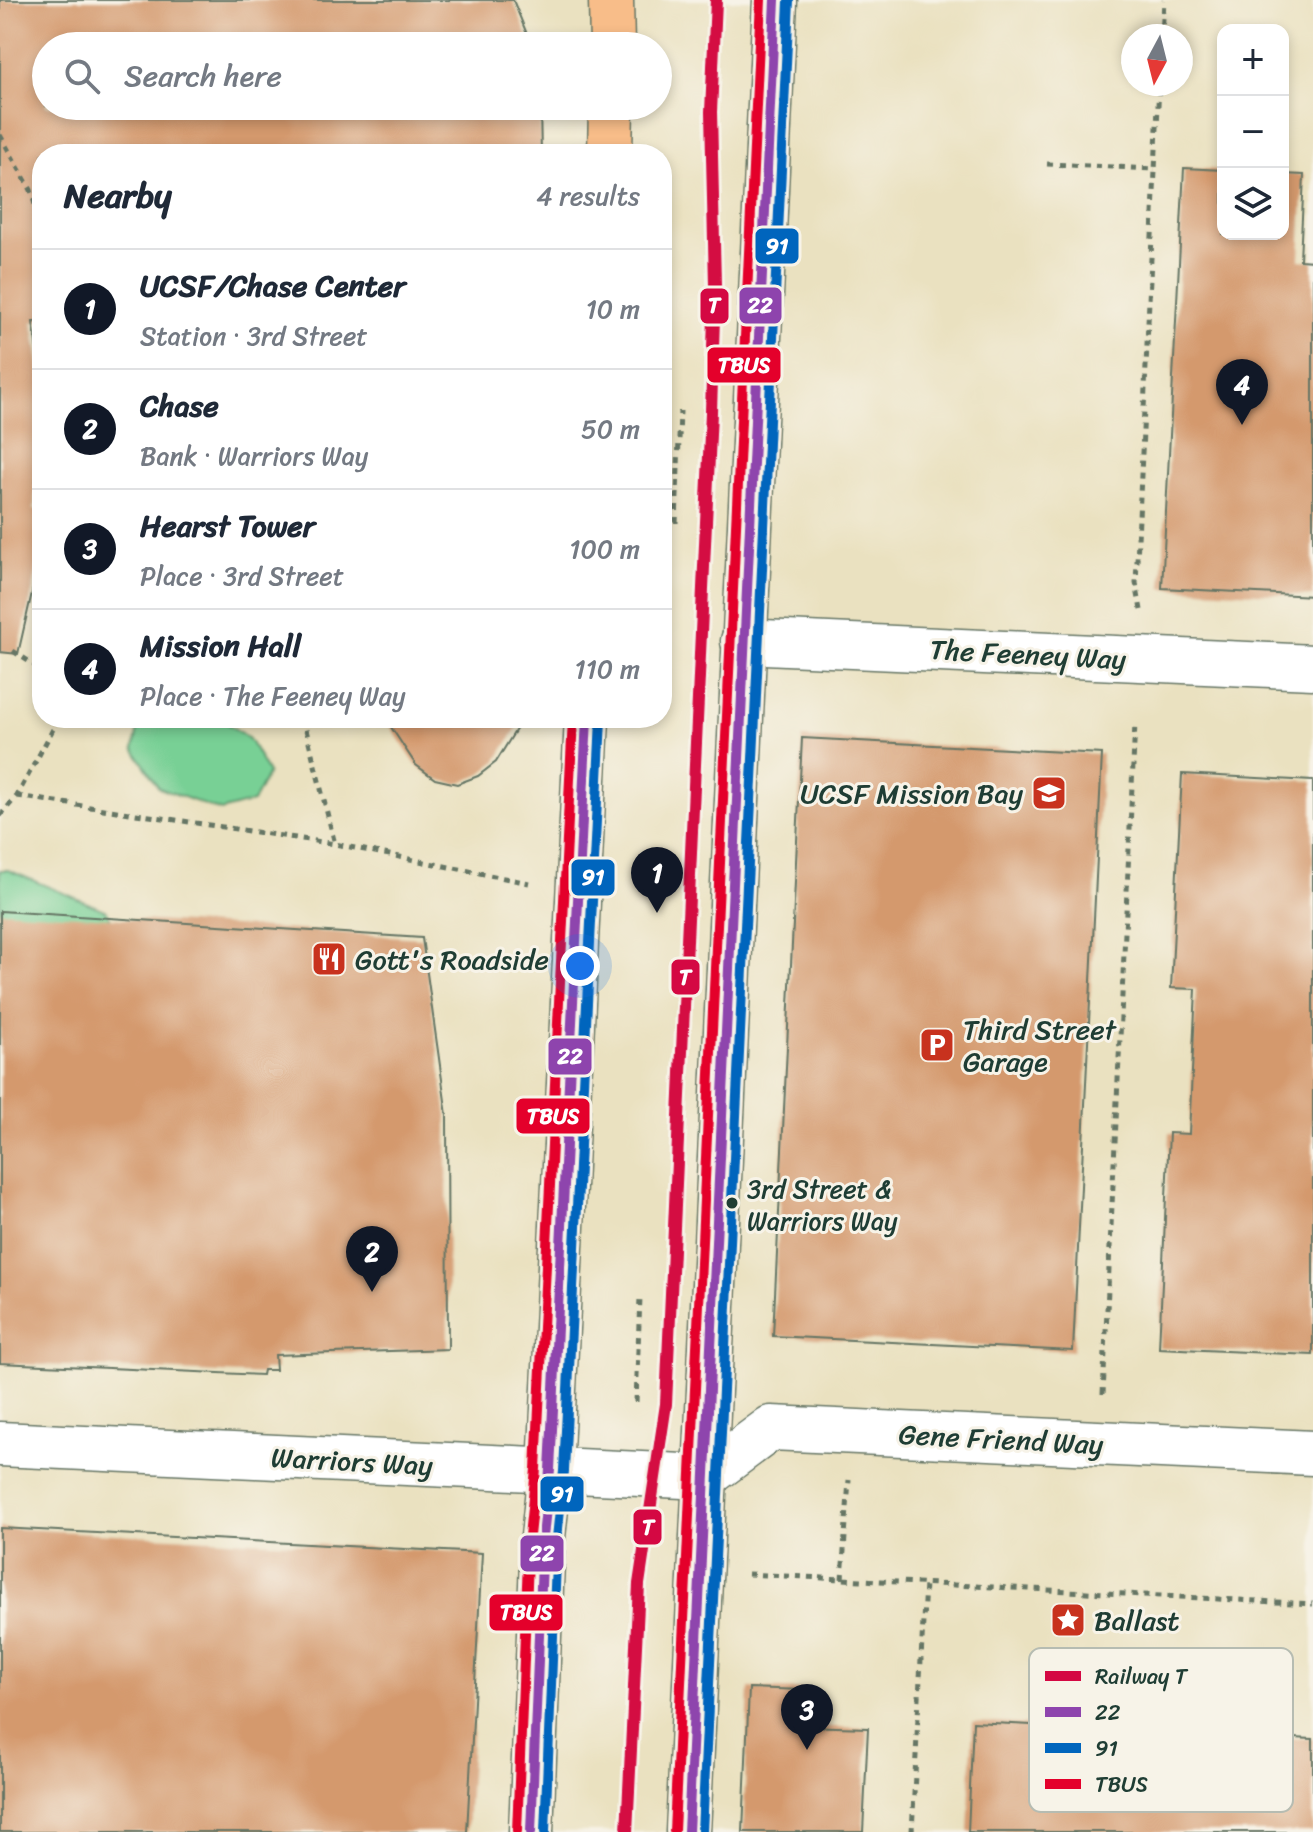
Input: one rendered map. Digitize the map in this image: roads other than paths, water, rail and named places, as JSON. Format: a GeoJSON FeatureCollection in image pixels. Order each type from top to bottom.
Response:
{"type":"FeatureCollection","features":[{"type":"Feature","properties":{"kind":"main road"},"geometry":{"type":"LineString","coordinates":[[611,0],[612,32]]}},
{"type":"Feature","properties":{"kind":"main road"},"geometry":{"type":"LineString","coordinates":[[688,1832],[775,0]]}},
{"type":"Feature","properties":{"kind":"main road"},"geometry":{"type":"LineString","coordinates":[[610,144],[611,120]]}},
{"type":"Feature","properties":{"kind":"main road"},"geometry":{"type":"LineString","coordinates":[[531,1832],[543,1537],[550,1470],[587,728]]}},
{"type":"Feature","properties":{"kind":"street","name":"The Feeney Way"},"geometry":{"type":"LineString","coordinates":[[743,641],[1313,667]]}},
{"type":"Feature","properties":{"kind":"street","name":"Gene Friend Way"},"geometry":{"type":"LineString","coordinates":[[705,1477],[771,1428],[1313,1453]]}},
{"type":"Feature","properties":{"kind":"street","name":"Warriors Way"},"geometry":{"type":"LineString","coordinates":[[0,1444],[705,1477]]}},
{"type":"Feature","properties":{"kind":"rail line","name":"T"},"geometry":{"type":"LineString","coordinates":[[627,1832],[639,1584],[666,1404],[711,412],[715,285],[711,112],[716,0]]}},
{"type":"Feature","properties":{"kind":"place","name":"Mission Hall"},"geometry":{"type":"Point","coordinates":[1242,425]}},
{"type":"Feature","properties":{"kind":"place","name":"UCSF Mission Bay"},"geometry":{"type":"Point","coordinates":[1049,793]}},
{"type":"Feature","properties":{"kind":"place","name":"UCSF/Chase Center"},"geometry":{"type":"Point","coordinates":[657,913]}},
{"type":"Feature","properties":{"kind":"place","name":"Gott's Roadside"},"geometry":{"type":"Point","coordinates":[329,959]}},
{"type":"Feature","properties":{"kind":"place","name":"Third Street Garage"},"geometry":{"type":"Point","coordinates":[937,1045]}},
{"type":"Feature","properties":{"kind":"place","name":"3rd Street & Warriors Way"},"geometry":{"type":"Point","coordinates":[732,1203]}},
{"type":"Feature","properties":{"kind":"place","name":"Chase"},"geometry":{"type":"Point","coordinates":[372,1292]}},
{"type":"Feature","properties":{"kind":"place","name":"Ballast"},"geometry":{"type":"Point","coordinates":[1068,1620]}},
{"type":"Feature","properties":{"kind":"place","name":"Hearst Tower"},"geometry":{"type":"Point","coordinates":[807,1750]}}]}
